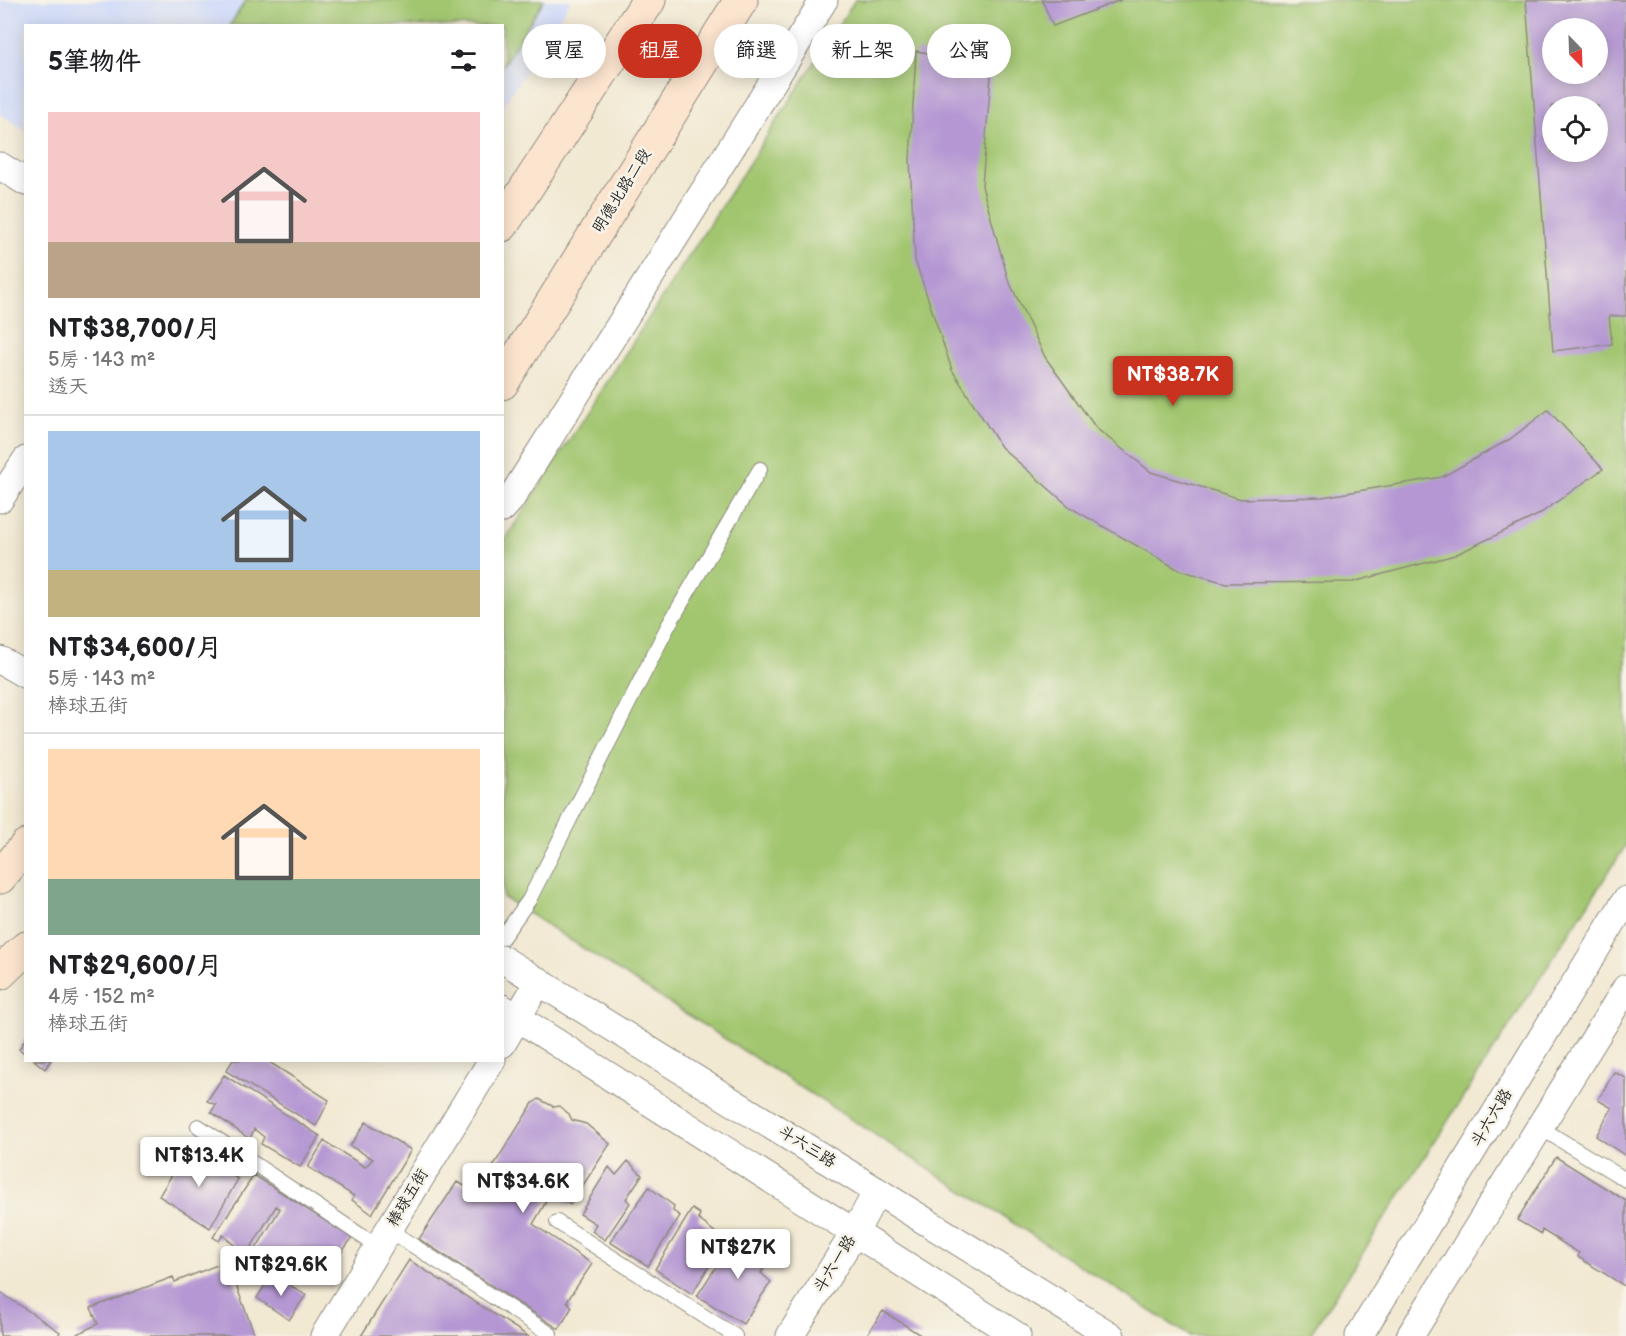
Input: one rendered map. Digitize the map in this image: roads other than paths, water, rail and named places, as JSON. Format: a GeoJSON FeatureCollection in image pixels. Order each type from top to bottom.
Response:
{"type":"FeatureCollection","features":[{"type":"Feature","properties":{"kind":"main road"},"geometry":{"type":"LineString","coordinates":[[504,222],[648,0]]}},
{"type":"Feature","properties":{"kind":"main road","name":"明德北路二段"},"geometry":{"type":"LineString","coordinates":[[504,380],[741,0]]}},
{"type":"Feature","properties":{"kind":"main road"},"geometry":{"type":"LineString","coordinates":[[0,877],[24,848]]}},
{"type":"Feature","properties":{"kind":"main road"},"geometry":{"type":"LineString","coordinates":[[0,973],[24,950]]}},
{"type":"Feature","properties":{"kind":"street"},"geometry":{"type":"LineString","coordinates":[[504,507],[824,0]]}},
{"type":"Feature","properties":{"kind":"street"},"geometry":{"type":"LineString","coordinates":[[0,166],[24,181]]}},
{"type":"Feature","properties":{"kind":"street"},"geometry":{"type":"LineString","coordinates":[[0,499],[24,463]]}},
{"type":"Feature","properties":{"kind":"street"},"geometry":{"type":"LineString","coordinates":[[0,660],[24,674]]}},
{"type":"Feature","properties":{"kind":"street","name":"斗六六路"},"geometry":{"type":"LineString","coordinates":[[1359,1336],[1623,910]]}},
{"type":"Feature","properties":{"kind":"street","name":"斗六三路"},"geometry":{"type":"LineString","coordinates":[[504,960],[1111,1336]]}},
{"type":"Feature","properties":{"kind":"street"},"geometry":{"type":"LineString","coordinates":[[504,1036],[510,1013],[538,981]]}},
{"type":"Feature","properties":{"kind":"street"},"geometry":{"type":"LineString","coordinates":[[1410,1336],[1626,988]]}},
{"type":"Feature","properties":{"kind":"street"},"geometry":{"type":"LineString","coordinates":[[510,1013],[1017,1336]]}},
{"type":"Feature","properties":{"kind":"street","name":"棒球五街"},"geometry":{"type":"LineString","coordinates":[[324,1336],[491,1062]]}},
{"type":"Feature","properties":{"kind":"street","name":"斗六一路"},"geometry":{"type":"LineString","coordinates":[[790,1336],[855,1232],[877,1191]]}},
{"type":"Feature","properties":{"kind":"lane"},"geometry":{"type":"LineString","coordinates":[[504,935],[529,900],[669,626],[759,469]]}},
{"type":"Feature","properties":{"kind":"lane"},"geometry":{"type":"LineString","coordinates":[[198,1126],[383,1238],[550,1334]]}},
{"type":"Feature","properties":{"kind":"lane"},"geometry":{"type":"LineString","coordinates":[[1539,1127],[1626,1180]]}},
{"type":"Feature","properties":{"kind":"lane"},"geometry":{"type":"LineString","coordinates":[[557,1222],[735,1336]]}}]}
